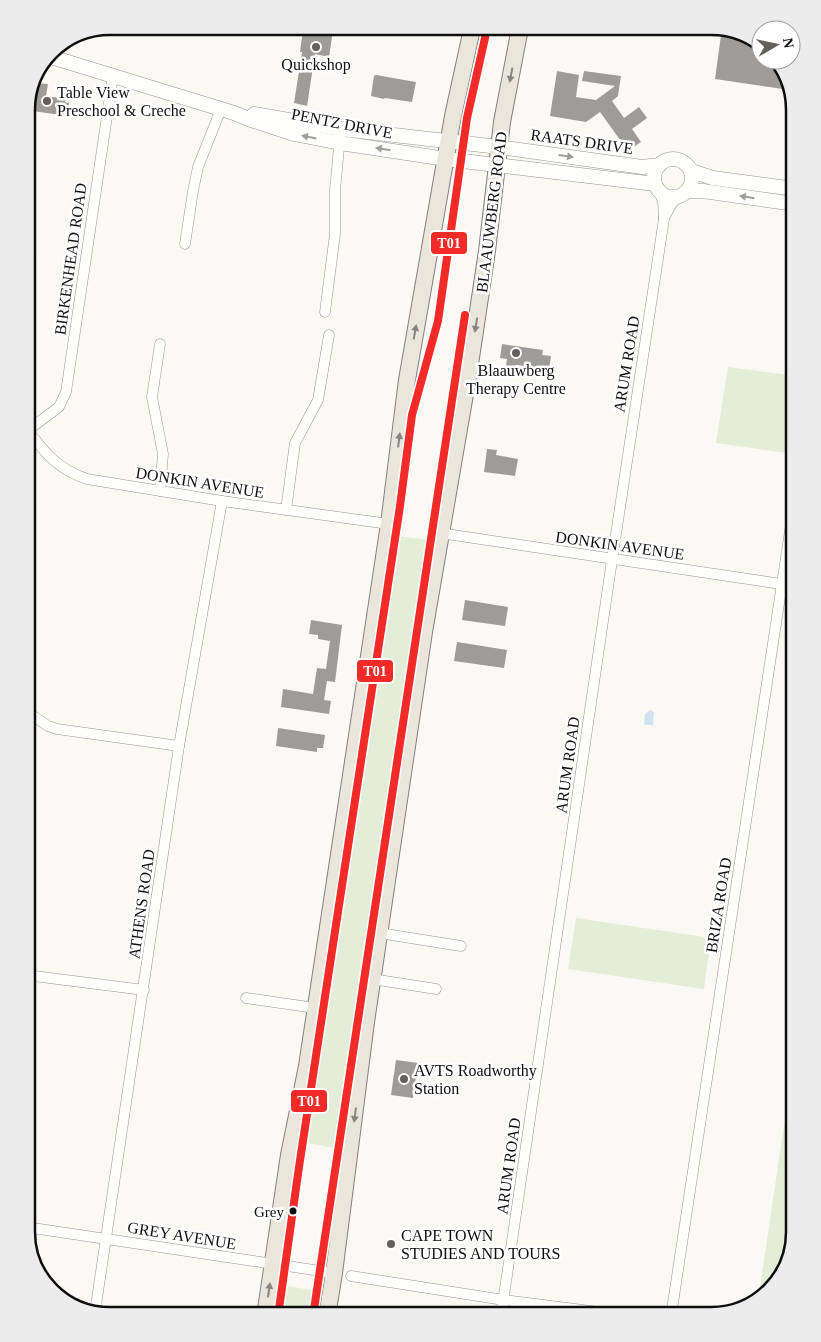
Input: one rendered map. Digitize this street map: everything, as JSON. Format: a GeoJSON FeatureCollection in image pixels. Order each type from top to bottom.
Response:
{"type":"FeatureCollection","features":[{"type":"Feature","properties":{"kind":"main road"},"geometry":{"type":"LineString","coordinates":[[266,1307],[289,1155],[307,1066],[389,524],[407,380],[449,141],[471,35]]}},
{"type":"Feature","properties":{"kind":"main road","name":"BLAAUWBERG ROAD"},"geometry":{"type":"LineString","coordinates":[[328,1307],[372,979],[424,632],[469,372],[487,251],[499,147],[519,35]]}},
{"type":"Feature","properties":{"kind":"street","name":"PENTZ DRIVE"},"geometry":{"type":"LineString","coordinates":[[56,59],[228,111],[289,119],[340,136],[446,159],[497,164]]}},
{"type":"Feature","properties":{"kind":"street","name":"BIRKENHEAD ROAD"},"geometry":{"type":"LineString","coordinates":[[35,424],[59,407],[66,392],[112,76]]}},
{"type":"Feature","properties":{"kind":"street"},"geometry":{"type":"LineString","coordinates":[[185,244],[198,167],[228,111]]}},
{"type":"Feature","properties":{"kind":"street","name":"PENTZ DRIVE"},"geometry":{"type":"LineString","coordinates":[[340,136],[449,141],[499,147]]}},
{"type":"Feature","properties":{"kind":"street"},"geometry":{"type":"LineString","coordinates":[[325,312],[335,234],[335,190],[340,136]]}},
{"type":"Feature","properties":{"kind":"street","name":"RAATS DRIVE"},"geometry":{"type":"LineString","coordinates":[[499,147],[642,167],[660,165]]}},
{"type":"Feature","properties":{"kind":"street"},"geometry":{"type":"LineString","coordinates":[[786,189],[713,178],[691,171],[684,162],[677,160],[667,160],[660,165],[655,176],[657,187],[668,196],[711,192],[786,203]]}},
{"type":"Feature","properties":{"kind":"street","name":"RAATS DRIVE"},"geometry":{"type":"LineString","coordinates":[[497,164],[657,187]]}},
{"type":"Feature","properties":{"kind":"street"},"geometry":{"type":"LineString","coordinates":[[682,194],[691,183],[691,171]]}},
{"type":"Feature","properties":{"kind":"street","name":"ARUM ROAD"},"geometry":{"type":"LineString","coordinates":[[503,1307],[664,219],[663,202],[657,187]]}},
{"type":"Feature","properties":{"kind":"street","name":"ARUM ROAD"},"geometry":{"type":"LineString","coordinates":[[664,219],[671,205],[682,194]]}},
{"type":"Feature","properties":{"kind":"street"},"geometry":{"type":"LineString","coordinates":[[286,510],[295,443],[318,400],[329,335]]}},
{"type":"Feature","properties":{"kind":"street"},"geometry":{"type":"LineString","coordinates":[[160,344],[152,397],[164,454],[160,491]]}},
{"type":"Feature","properties":{"kind":"street","name":"DONKIN AVENUE"},"geometry":{"type":"LineString","coordinates":[[35,440],[56,464],[74,475],[87,479],[222,501],[389,524]]}},
{"type":"Feature","properties":{"kind":"street","name":"ATHENS ROAD"},"geometry":{"type":"LineString","coordinates":[[96,1306],[179,746],[222,501]]}},
{"type":"Feature","properties":{"kind":"street","name":"DONKIN AVENUE"},"geometry":{"type":"LineString","coordinates":[[440,533],[786,584]]}},
{"type":"Feature","properties":{"kind":"street","name":"BRIZA ROAD"},"geometry":{"type":"LineString","coordinates":[[672,1307],[786,562]]}},
{"type":"Feature","properties":{"kind":"street"},"geometry":{"type":"LineString","coordinates":[[35,717],[56,729],[179,746]]}},
{"type":"Feature","properties":{"kind":"street"},"geometry":{"type":"LineString","coordinates":[[380,933],[461,946]]}},
{"type":"Feature","properties":{"kind":"street"},"geometry":{"type":"LineString","coordinates":[[35,976],[144,990]]}},
{"type":"Feature","properties":{"kind":"street"},"geometry":{"type":"LineString","coordinates":[[372,979],[436,989]]}},
{"type":"Feature","properties":{"kind":"street"},"geometry":{"type":"LineString","coordinates":[[246,998],[315,1008]]}},
{"type":"Feature","properties":{"kind":"street","name":"GREY AVENUE"},"geometry":{"type":"LineString","coordinates":[[35,1228],[334,1273]]}},
{"type":"Feature","properties":{"kind":"street"},"geometry":{"type":"LineString","coordinates":[[351,1276],[559,1307]]}},
{"type":"Feature","properties":{"kind":"green space"},"geometry":{"type":"Polygon","coordinates":[[[728,367],[786,375],[786,453],[716,443],[728,367]]]}},
{"type":"Feature","properties":{"kind":"green space"},"geometry":{"type":"Polygon","coordinates":[[[396,536],[430,540],[334,1148],[307,1143],[320,1035],[396,536]]]}},
{"type":"Feature","properties":{"kind":"green space"},"geometry":{"type":"Polygon","coordinates":[[[576,918],[711,938],[704,989],[568,969],[576,918]]]}},
{"type":"Feature","properties":{"kind":"green space"},"geometry":{"type":"Polygon","coordinates":[[[786,1112],[785,1242],[778,1265],[773,1274],[760,1288],[786,1112]]]}},
{"type":"Feature","properties":{"kind":"green space"},"geometry":{"type":"Polygon","coordinates":[[[288,1286],[311,1290],[313,1299],[312,1307],[282,1307],[288,1286]]]}},
{"type":"Feature","properties":{"kind":"water"},"geometry":{"type":"Polygon","coordinates":[[[650,710],[654,712],[653,725],[644,725],[645,714],[650,710]]]}},
{"type":"Feature","properties":{"kind":"building"},"geometry":{"type":"Polygon","coordinates":[[[302,35],[332,35],[329,57],[315,54],[307,106],[294,103],[302,52],[300,52],[302,35]]]}},
{"type":"Feature","properties":{"kind":"building"},"geometry":{"type":"Polygon","coordinates":[[[721,35],[735,39],[751,47],[751,70],[774,70],[782,89],[715,79],[721,35]]]}},
{"type":"Feature","properties":{"kind":"building"},"geometry":{"type":"Polygon","coordinates":[[[557,71],[579,75],[576,97],[596,100],[615,86],[582,81],[584,71],[621,76],[618,96],[612,101],[624,118],[639,107],[647,118],[632,129],[641,142],[628,151],[600,112],[586,122],[550,116],[557,71]]]}},
{"type":"Feature","properties":{"kind":"building"},"geometry":{"type":"Polygon","coordinates":[[[374,76],[416,82],[412,102],[371,96],[374,76]]]}},
{"type":"Feature","properties":{"kind":"building","name":"Table View Preschool & Creche"},"geometry":{"type":"Polygon","coordinates":[[[41,83],[48,84],[46,96],[66,99],[65,102],[69,103],[67,116],[35,111],[41,83]]]}},
{"type":"Feature","properties":{"kind":"building","name":"Blaauwberg Therapy Centre"},"geometry":{"type":"Polygon","coordinates":[[[502,344],[543,350],[542,355],[551,356],[549,369],[516,365],[516,367],[506,366],[507,359],[500,358],[502,344]]]}},
{"type":"Feature","properties":{"kind":"building"},"geometry":{"type":"Polygon","coordinates":[[[487,449],[497,450],[496,455],[518,459],[515,476],[484,472],[487,449]]]}},
{"type":"Feature","properties":{"kind":"building"},"geometry":{"type":"Polygon","coordinates":[[[465,600],[508,607],[505,626],[462,620],[465,600]]]}},
{"type":"Feature","properties":{"kind":"building"},"geometry":{"type":"Polygon","coordinates":[[[311,620],[342,625],[335,682],[327,681],[324,700],[331,701],[329,714],[281,707],[283,689],[313,694],[317,668],[326,669],[330,641],[318,639],[318,635],[309,634],[311,620]]]}},
{"type":"Feature","properties":{"kind":"building"},"geometry":{"type":"Polygon","coordinates":[[[457,642],[507,650],[504,668],[454,661],[457,642]]]}},
{"type":"Feature","properties":{"kind":"building"},"geometry":{"type":"Polygon","coordinates":[[[278,728],[325,735],[323,748],[317,748],[317,752],[276,746],[278,728]]]}},
{"type":"Feature","properties":{"kind":"building","name":"AVTS Roadworthy Station"},"geometry":{"type":"Polygon","coordinates":[[[396,1060],[418,1063],[413,1098],[391,1095],[396,1060]]]}},
{"type":"Feature","properties":{"kind":"transit line","name":"T01"},"geometry":{"type":"LineString","coordinates":[[279,1307],[400,506],[412,415],[438,321],[467,118],[486,35]]}},
{"type":"Feature","properties":{"kind":"transit line","name":"T01"},"geometry":{"type":"LineString","coordinates":[[314,1307],[465,315]]}},
{"type":"Feature","properties":{"kind":"place","name":"Quickshop"},"geometry":{"type":"Point","coordinates":[316,47]}},
{"type":"Feature","properties":{"kind":"place","name":"Table View Preschool & Creche"},"geometry":{"type":"Point","coordinates":[47,101]}},
{"type":"Feature","properties":{"kind":"place","name":"Blaauwberg Therapy Centre"},"geometry":{"type":"Point","coordinates":[516,353]}},
{"type":"Feature","properties":{"kind":"place","name":"AVTS Roadworthy Station"},"geometry":{"type":"Point","coordinates":[404,1079]}},
{"type":"Feature","properties":{"kind":"place","name":"Grey"},"geometry":{"type":"Point","coordinates":[293,1211]}},
{"type":"Feature","properties":{"kind":"place","name":"CAPE TOWN STUDIES AND TOURS"},"geometry":{"type":"Point","coordinates":[391,1244]}}]}
